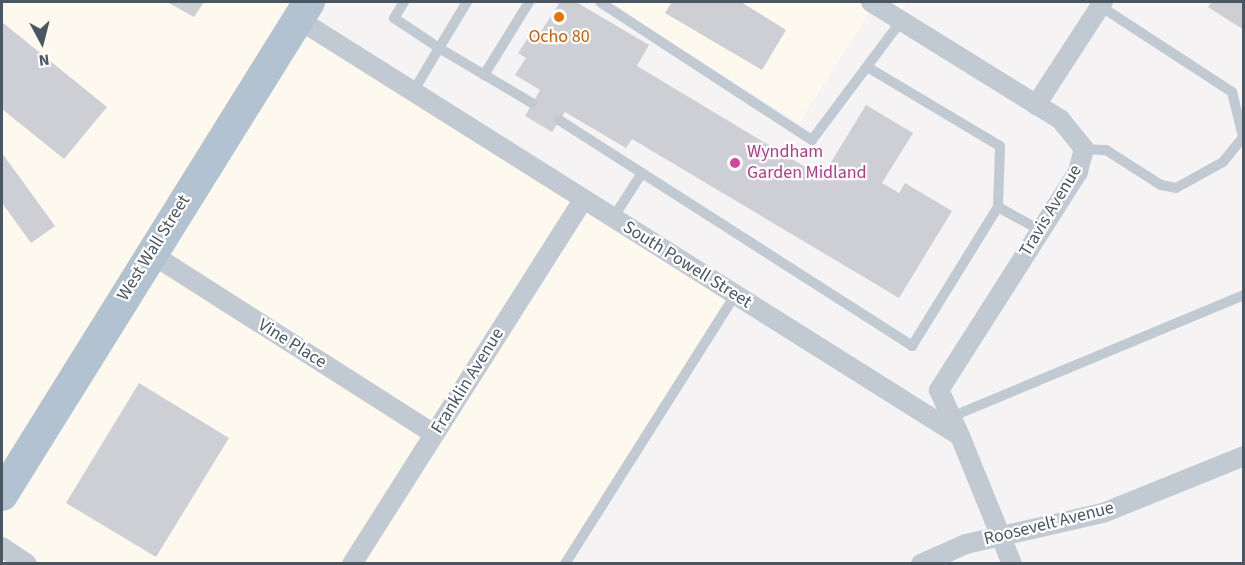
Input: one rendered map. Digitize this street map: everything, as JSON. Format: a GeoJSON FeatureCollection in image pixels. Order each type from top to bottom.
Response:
{"type":"FeatureCollection","features":[{"type":"Feature","properties":{"kind":"main road","name":"West Wall Street"},"geometry":{"type":"LineString","coordinates":[[2,495],[150,253],[303,10]]}},
{"type":"Feature","properties":{"kind":"street","name":"Travis Avenue"},"geometry":{"type":"LineString","coordinates":[[871,2],[1071,128],[1084,149],[1078,172],[939,390],[960,436]]}},
{"type":"Feature","properties":{"kind":"street"},"geometry":{"type":"LineString","coordinates":[[1036,105],[1101,4]]}},
{"type":"Feature","properties":{"kind":"street","name":"South Powell Street"},"geometry":{"type":"LineString","coordinates":[[303,10],[413,92],[960,436]]}},
{"type":"Feature","properties":{"kind":"street","name":"Franklin Avenue"},"geometry":{"type":"LineString","coordinates":[[352,564],[583,200]]}},
{"type":"Feature","properties":{"kind":"street","name":"Vine Place"},"geometry":{"type":"LineString","coordinates":[[150,253],[434,434]]}},
{"type":"Feature","properties":{"kind":"street"},"geometry":{"type":"LineString","coordinates":[[960,436],[1012,564]]}},
{"type":"Feature","properties":{"kind":"street","name":"Roosevelt Avenue"},"geometry":{"type":"LineString","coordinates":[[921,564],[966,544],[1103,513],[1244,456]]}},
{"type":"Feature","properties":{"kind":"street"},"geometry":{"type":"LineString","coordinates":[[2,547],[27,564]]}},
{"type":"Feature","properties":{"kind":"lane"},"geometry":{"type":"LineString","coordinates":[[404,2],[394,18],[532,104]]}},
{"type":"Feature","properties":{"kind":"lane"},"geometry":{"type":"LineString","coordinates":[[413,92],[467,2]]}},
{"type":"Feature","properties":{"kind":"lane"},"geometry":{"type":"LineString","coordinates":[[484,75],[529,2]]}},
{"type":"Feature","properties":{"kind":"lane"},"geometry":{"type":"LineString","coordinates":[[600,2],[812,140],[869,68],[901,21]]}},
{"type":"Feature","properties":{"kind":"lane"},"geometry":{"type":"LineString","coordinates":[[1084,149],[1106,150],[1161,185],[1176,188],[1223,162],[1243,137],[1232,92],[1101,4]]}},
{"type":"Feature","properties":{"kind":"lane"},"geometry":{"type":"LineString","coordinates":[[559,120],[912,346],[998,207],[1000,146],[869,68]]}},
{"type":"Feature","properties":{"kind":"lane"},"geometry":{"type":"LineString","coordinates":[[613,218],[642,172]]}},
{"type":"Feature","properties":{"kind":"lane"},"geometry":{"type":"LineString","coordinates":[[998,207],[1040,231]]}},
{"type":"Feature","properties":{"kind":"lane"},"geometry":{"type":"LineString","coordinates":[[565,564],[735,295]]}},
{"type":"Feature","properties":{"kind":"lane"},"geometry":{"type":"LineString","coordinates":[[951,417],[1244,296]]}},
{"type":"Feature","properties":{"kind":"shaded area"},"geometry":{"type":"Polygon","coordinates":[[[2,2],[306,2],[294,21],[729,296],[559,563],[2,563],[2,2]]]}},
{"type":"Feature","properties":{"kind":"shaded area"},"geometry":{"type":"Polygon","coordinates":[[[607,2],[907,2],[893,24],[871,10],[799,123],[607,2]]]}},
{"type":"Feature","properties":{"kind":"building"},"geometry":{"type":"Polygon","coordinates":[[[167,2],[204,2],[194,17],[167,2]]]}},
{"type":"Feature","properties":{"kind":"building","name":"Wyndham Garden Midland"},"geometry":{"type":"Polygon","coordinates":[[[560,2],[576,2],[649,45],[637,66],[822,177],[866,105],[913,133],[882,183],[899,193],[905,183],[952,211],[899,298],[632,139],[626,148],[565,112],[552,132],[525,116],[540,90],[515,75],[526,58],[518,53],[534,29],[540,33],[560,2]]]}},
{"type":"Feature","properties":{"kind":"building"},"geometry":{"type":"Polygon","coordinates":[[[672,2],[741,2],[786,30],[762,70],[665,13],[672,2]]]}},
{"type":"Feature","properties":{"kind":"building"},"geometry":{"type":"Polygon","coordinates":[[[1212,2],[1244,2],[1244,30],[1208,7],[1212,2]]]}},
{"type":"Feature","properties":{"kind":"building"},"geometry":{"type":"Polygon","coordinates":[[[2,22],[107,107],[64,159],[2,109],[2,22]]]}},
{"type":"Feature","properties":{"kind":"building"},"geometry":{"type":"Polygon","coordinates":[[[2,153],[55,226],[31,243],[2,203],[2,153]]]}},
{"type":"Feature","properties":{"kind":"building"},"geometry":{"type":"Polygon","coordinates":[[[139,383],[229,438],[156,557],[66,503],[139,383]]]}},
{"type":"Feature","properties":{"kind":"place","name":"Ocho 80"},"geometry":{"type":"Point","coordinates":[559,17]}},
{"type":"Feature","properties":{"kind":"place","name":"Wyndham Garden Midland"},"geometry":{"type":"Point","coordinates":[735,163]}}]}
